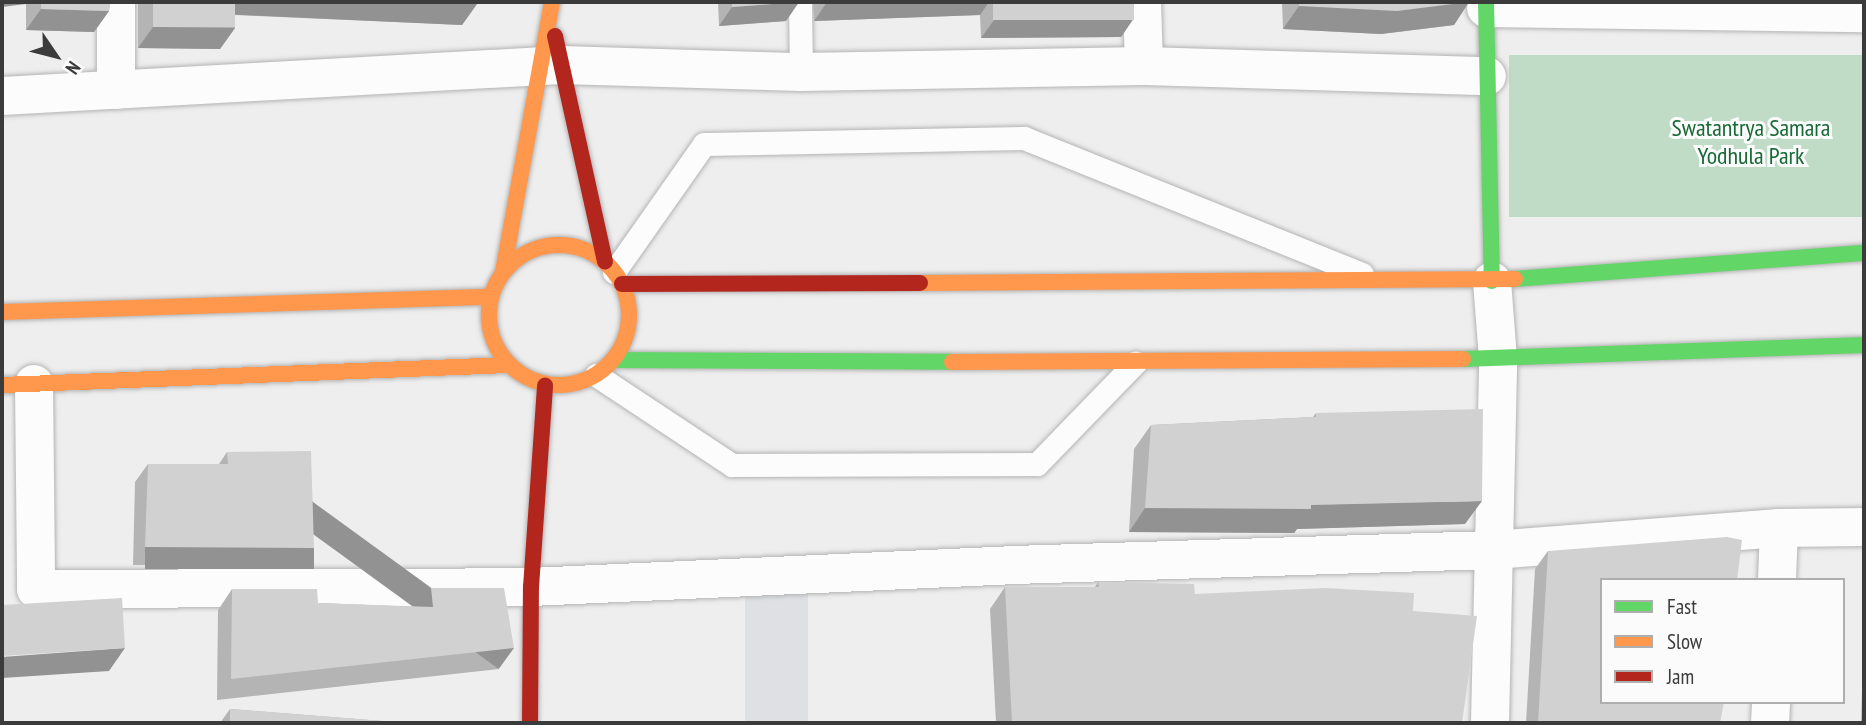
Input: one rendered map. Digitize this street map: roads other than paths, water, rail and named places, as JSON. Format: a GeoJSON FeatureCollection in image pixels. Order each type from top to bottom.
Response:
{"type":"FeatureCollection","features":[{"type":"Feature","properties":{"kind":"main road"},"geometry":{"type":"LineString","coordinates":[[552,2],[552,66],[503,272],[490,298],[488,321],[494,345],[508,365],[525,378],[545,385],[580,383],[604,368],[628,323],[552,66]]}},
{"type":"Feature","properties":{"kind":"main road"},"geometry":{"type":"LineString","coordinates":[[1486,5],[1492,281]]}},
{"type":"Feature","properties":{"kind":"main road"},"geometry":{"type":"LineString","coordinates":[[503,272],[520,256],[540,247],[564,245],[585,250],[614,272],[1381,281],[1492,281],[1864,253]]}},
{"type":"Feature","properties":{"kind":"main road"},"geometry":{"type":"LineString","coordinates":[[2,312],[490,298]]}},
{"type":"Feature","properties":{"kind":"main road"},"geometry":{"type":"LineString","coordinates":[[604,368],[1498,359],[1864,345]]}},
{"type":"Feature","properties":{"kind":"main road"},"geometry":{"type":"LineString","coordinates":[[18,384],[508,365]]}},
{"type":"Feature","properties":{"kind":"main road"},"geometry":{"type":"LineString","coordinates":[[530,723],[531,587],[545,385]]}},
{"type":"Feature","properties":{"kind":"street"},"geometry":{"type":"LineString","coordinates":[[116,2],[116,90]]}},
{"type":"Feature","properties":{"kind":"street"},"geometry":{"type":"LineString","coordinates":[[1142,2],[1144,66]]}},
{"type":"Feature","properties":{"kind":"street"},"geometry":{"type":"LineString","coordinates":[[1486,5],[1859,9]]}},
{"type":"Feature","properties":{"kind":"street"},"geometry":{"type":"LineString","coordinates":[[2,96],[552,66],[801,72],[1144,66],[1487,76]]}},
{"type":"Feature","properties":{"kind":"street"},"geometry":{"type":"LineString","coordinates":[[1490,723],[1498,359],[1492,281]]}},
{"type":"Feature","properties":{"kind":"street"},"geometry":{"type":"LineString","coordinates":[[18,384],[36,589],[531,587],[1014,565],[1493,550],[1779,528],[1864,527]]}},
{"type":"Feature","properties":{"kind":"street"},"geometry":{"type":"LineString","coordinates":[[1777,578],[1779,528]]}},
{"type":"Feature","properties":{"kind":"street"},"geometry":{"type":"LineString","coordinates":[[1770,723],[1771,704]]}},
{"type":"Feature","properties":{"kind":"lane"},"geometry":{"type":"LineString","coordinates":[[800,2],[801,72]]}},
{"type":"Feature","properties":{"kind":"lane"},"geometry":{"type":"LineString","coordinates":[[614,272],[704,144],[1024,138],[1381,281]]}},
{"type":"Feature","properties":{"kind":"lane"},"geometry":{"type":"LineString","coordinates":[[604,368],[732,465],[1037,464],[1135,363]]}},
{"type":"Feature","properties":{"kind":"park label","name":"Swatantrya Samara Yodhula Park"},"geometry":{"type":"Point","coordinates":[1751,142]}}]}
